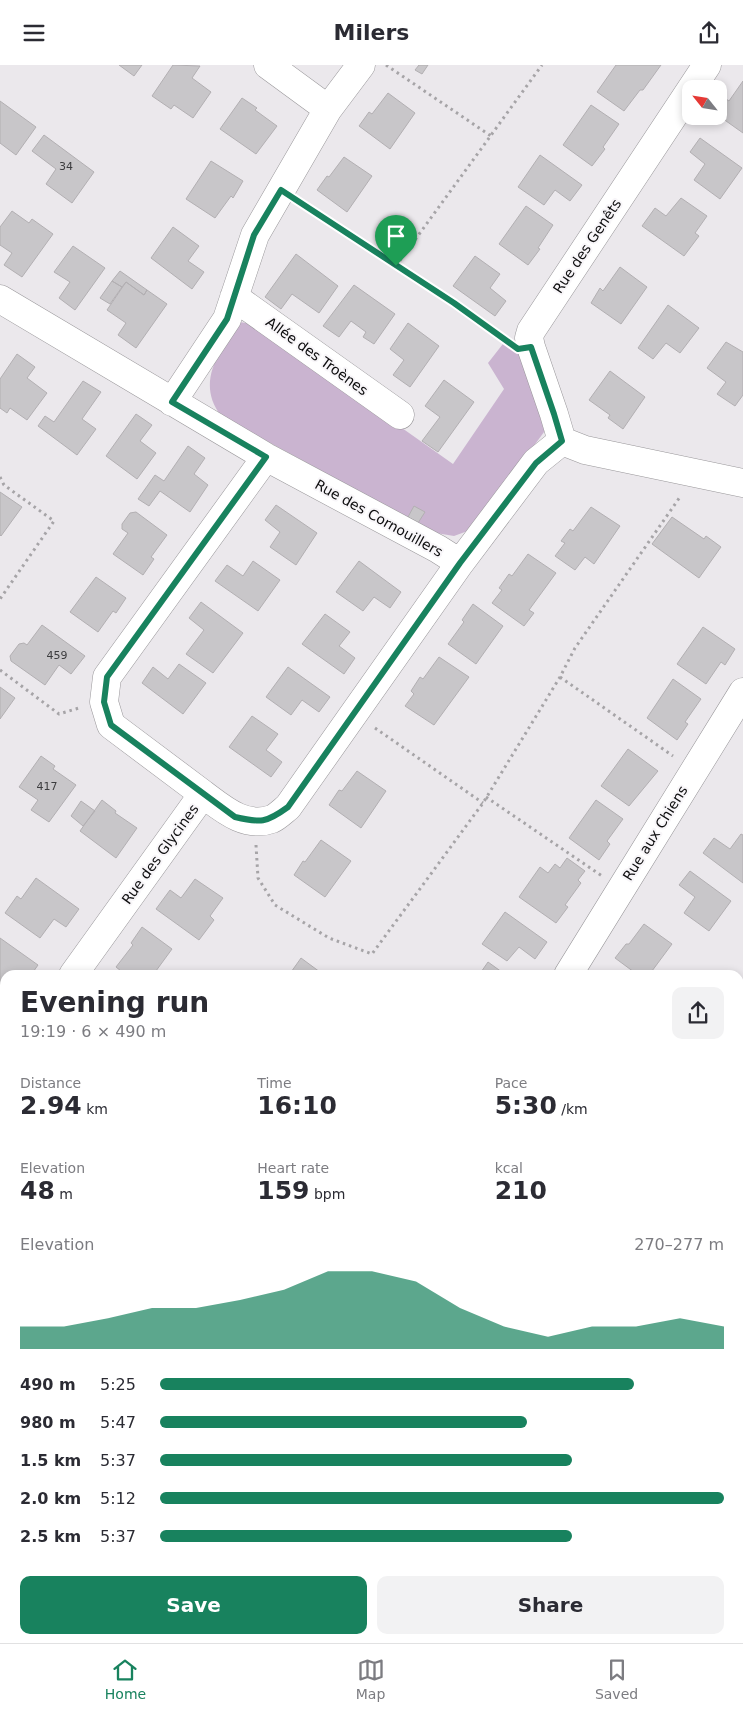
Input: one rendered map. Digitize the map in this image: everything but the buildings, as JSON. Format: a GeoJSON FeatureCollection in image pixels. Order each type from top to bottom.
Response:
{"type":"FeatureCollection","features":[{"type":"Feature","properties":{"kind":"street"},"geometry":{"type":"LineString","coordinates":[[268,65],[328,109]]}},
{"type":"Feature","properties":{"kind":"street"},"geometry":{"type":"LineString","coordinates":[[172,402],[227,319],[254,235],[328,109],[361,65]]}},
{"type":"Feature","properties":{"kind":"street","name":"Rue des Genêts"},"geometry":{"type":"LineString","coordinates":[[531,347],[529,339],[531,331],[707,65]]}},
{"type":"Feature","properties":{"kind":"street","name":"Allée des Troènes"},"geometry":{"type":"LineString","coordinates":[[234,297],[400,415]]}},
{"type":"Feature","properties":{"kind":"street","name":"Rue des Cornouillers"},"geometry":{"type":"LineString","coordinates":[[0,299],[266,457],[438,549],[460,563]]}},
{"type":"Feature","properties":{"kind":"street"},"geometry":{"type":"LineString","coordinates":[[531,347],[562,441],[585,451],[743,483]]}},
{"type":"Feature","properties":{"kind":"street"},"geometry":{"type":"LineString","coordinates":[[203,793],[235,817],[256,822],[272,819],[288,807],[460,563],[536,463],[562,441]]}},
{"type":"Feature","properties":{"kind":"street","name":"Rue des Glycines"},"geometry":{"type":"LineString","coordinates":[[77,970],[203,793],[111,725],[104,702],[107,677],[266,457]]}},
{"type":"Feature","properties":{"kind":"street","name":"Rue aux Chiens"},"geometry":{"type":"LineString","coordinates":[[571,970],[743,692]]}},
{"type":"Feature","properties":{"kind":"path"},"geometry":{"type":"LineString","coordinates":[[386,65],[491,136]]}},
{"type":"Feature","properties":{"kind":"path"},"geometry":{"type":"LineString","coordinates":[[396,266],[542,65]]}},
{"type":"Feature","properties":{"kind":"path"},"geometry":{"type":"LineString","coordinates":[[281,190],[454,303],[518,349],[531,347]]}},
{"type":"Feature","properties":{"kind":"path"},"geometry":{"type":"LineString","coordinates":[[256,822],[258,878],[275,905],[329,938],[372,954],[483,803],[560,677],[575,648],[696,475]]}},
{"type":"Feature","properties":{"kind":"path"},"geometry":{"type":"LineString","coordinates":[[0,477],[4,485],[54,521],[0,599]]}},
{"type":"Feature","properties":{"kind":"path"},"geometry":{"type":"LineString","coordinates":[[0,670],[59,713],[104,702]]}},
{"type":"Feature","properties":{"kind":"path"},"geometry":{"type":"LineString","coordinates":[[560,677],[694,771]]}},
{"type":"Feature","properties":{"kind":"path"},"geometry":{"type":"LineString","coordinates":[[354,714],[483,803]]}},
{"type":"Feature","properties":{"kind":"path"},"geometry":{"type":"LineString","coordinates":[[486,797],[621,888]]}},
{"type":"Feature","properties":{"kind":"shaded area"},"geometry":{"type":"Polygon","coordinates":[[[240,322],[256,325],[453,464],[504,389],[488,363],[506,340],[521,347],[546,414],[544,432],[473,529],[454,536],[436,533],[221,416],[210,391],[210,379],[218,355],[240,322]]]}},
{"type":"Feature","properties":{"kind":"route"},"geometry":{"type":"LineString","coordinates":[[281,190],[396,266],[454,303],[518,349],[531,347],[562,441],[536,463],[460,563],[288,807],[272,819],[256,822],[235,817],[111,725],[104,702],[107,677],[266,457],[172,402],[227,319],[254,235],[281,190]]}}]}
